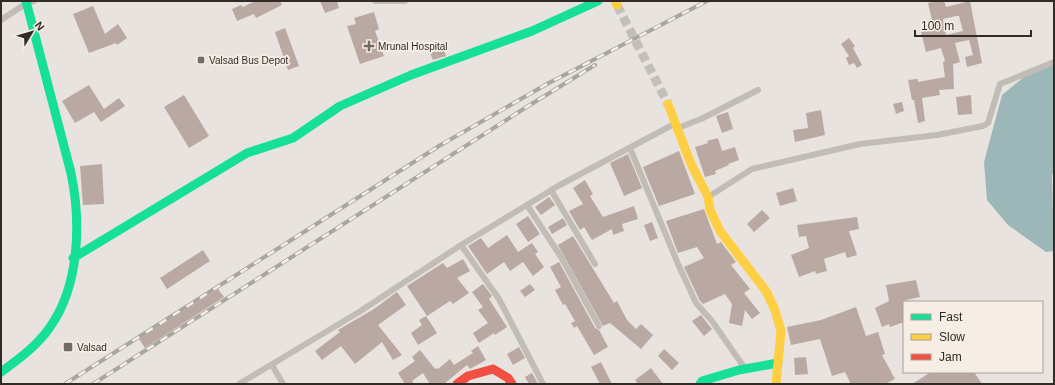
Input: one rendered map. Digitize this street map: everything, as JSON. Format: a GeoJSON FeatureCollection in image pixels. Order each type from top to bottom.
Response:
{"type":"FeatureCollection","features":[{"type":"Feature","properties":{"kind":"street"},"geometry":{"type":"LineString","coordinates":[[374,1],[405,1]]}},
{"type":"Feature","properties":{"kind":"street"},"geometry":{"type":"LineString","coordinates":[[73,258],[247,153],[294,138],[340,106],[412,75],[532,31],[598,1]]}},
{"type":"Feature","properties":{"kind":"street"},"geometry":{"type":"LineString","coordinates":[[1,20],[29,2],[73,184],[75,223],[72,268],[63,303],[56,319],[46,334],[36,344],[21,358],[1,372]]}},
{"type":"Feature","properties":{"kind":"street"},"geometry":{"type":"LineString","coordinates":[[708,197],[752,169],[860,144],[937,135],[983,126],[988,123],[1000,84],[1054,62]]}},
{"type":"Feature","properties":{"kind":"street"},"geometry":{"type":"LineString","coordinates":[[239,384],[359,312],[461,245],[551,190],[677,125],[701,119],[758,90]]}},
{"type":"Feature","properties":{"kind":"street"},"geometry":{"type":"LineString","coordinates":[[668,104],[691,164],[708,197],[710,210],[720,231],[766,291],[775,310],[781,331],[776,384]]}},
{"type":"Feature","properties":{"kind":"street"},"geometry":{"type":"LineString","coordinates":[[630,148],[678,264],[696,303],[712,321],[746,370]]}},
{"type":"Feature","properties":{"kind":"street"},"geometry":{"type":"LineString","coordinates":[[551,190],[594,264]]}},
{"type":"Feature","properties":{"kind":"street"},"geometry":{"type":"LineString","coordinates":[[527,205],[560,257],[599,326]]}},
{"type":"Feature","properties":{"kind":"street"},"geometry":{"type":"LineString","coordinates":[[461,245],[499,299],[543,384]]}},
{"type":"Feature","properties":{"kind":"street"},"geometry":{"type":"LineString","coordinates":[[700,384],[702,382],[740,370],[778,363]]}},
{"type":"Feature","properties":{"kind":"street"},"geometry":{"type":"LineString","coordinates":[[272,365],[283,384]]}},
{"type":"Feature","properties":{"kind":"street"},"geometry":{"type":"LineString","coordinates":[[457,384],[468,376],[493,369],[508,378],[512,384]]}},
{"type":"Feature","properties":{"kind":"water"},"geometry":{"type":"Polygon","coordinates":[[[1054,61],[1054,172],[1052,175],[1054,251],[1046,252],[1008,225],[987,200],[984,162],[1002,95],[1025,76],[1054,61]]]}},
{"type":"Feature","properties":{"kind":"building"},"geometry":{"type":"Polygon","coordinates":[[[255,1],[280,1],[282,5],[256,18],[254,14],[237,21],[232,9],[241,5],[243,7],[255,1]]]}},
{"type":"Feature","properties":{"kind":"building"},"geometry":{"type":"Polygon","coordinates":[[[320,1],[337,1],[339,8],[325,13],[320,1]]]}},
{"type":"Feature","properties":{"kind":"building"},"geometry":{"type":"Polygon","coordinates":[[[944,1],[946,7],[970,1],[982,63],[967,67],[965,57],[973,55],[969,40],[955,43],[960,62],[953,64],[954,89],[939,90],[940,95],[922,98],[925,121],[918,123],[914,100],[912,100],[908,80],[918,79],[918,82],[945,77],[943,62],[945,61],[941,48],[926,52],[921,32],[934,29],[928,3],[944,1]],[[959,16],[943,19],[946,35],[963,31],[959,16]]]}},
{"type":"Feature","properties":{"kind":"building"},"geometry":{"type":"Polygon","coordinates":[[[93,6],[105,34],[118,24],[127,38],[117,45],[116,43],[89,53],[73,14],[93,6]]]}},
{"type":"Feature","properties":{"kind":"building"},"geometry":{"type":"Polygon","coordinates":[[[374,12],[379,29],[375,31],[384,56],[360,64],[347,26],[356,24],[354,18],[374,12]]]}},
{"type":"Feature","properties":{"kind":"building"},"geometry":{"type":"Polygon","coordinates":[[[285,28],[299,66],[288,70],[275,32],[285,28]]]}},
{"type":"Feature","properties":{"kind":"building"},"geometry":{"type":"Polygon","coordinates":[[[849,38],[855,46],[853,48],[862,65],[857,68],[854,63],[849,65],[846,58],[849,56],[841,44],[849,38]]]}},
{"type":"Feature","properties":{"kind":"building"},"geometry":{"type":"Polygon","coordinates":[[[443,48],[446,56],[433,60],[430,53],[443,48]]]}},
{"type":"Feature","properties":{"kind":"building"},"geometry":{"type":"Polygon","coordinates":[[[89,85],[104,109],[119,98],[125,106],[101,122],[94,112],[75,123],[62,101],[89,85]]]}},
{"type":"Feature","properties":{"kind":"building"},"geometry":{"type":"Polygon","coordinates":[[[184,95],[209,136],[189,148],[164,107],[184,95]]]}},
{"type":"Feature","properties":{"kind":"building"},"geometry":{"type":"Polygon","coordinates":[[[971,95],[972,114],[958,115],[956,97],[971,95]]]}},
{"type":"Feature","properties":{"kind":"building"},"geometry":{"type":"Polygon","coordinates":[[[902,102],[904,111],[896,114],[893,104],[902,102]]]}},
{"type":"Feature","properties":{"kind":"building"},"geometry":{"type":"Polygon","coordinates":[[[821,110],[825,135],[795,142],[793,130],[808,128],[806,113],[821,110]]]}},
{"type":"Feature","properties":{"kind":"building"},"geometry":{"type":"Polygon","coordinates":[[[728,112],[733,129],[722,133],[716,116],[728,112]]]}},
{"type":"Feature","properties":{"kind":"building"},"geometry":{"type":"Polygon","coordinates":[[[718,138],[722,151],[735,147],[739,160],[715,171],[716,174],[705,177],[695,147],[708,143],[707,141],[718,138]]]}},
{"type":"Feature","properties":{"kind":"building"},"geometry":{"type":"Polygon","coordinates":[[[679,151],[695,194],[659,206],[643,167],[679,151]]]}},
{"type":"Feature","properties":{"kind":"building"},"geometry":{"type":"Polygon","coordinates":[[[628,154],[642,188],[624,196],[610,163],[628,154]]]}},
{"type":"Feature","properties":{"kind":"building"},"geometry":{"type":"Polygon","coordinates":[[[102,164],[104,204],[83,205],[80,166],[102,164]]]}},
{"type":"Feature","properties":{"kind":"building"},"geometry":{"type":"Polygon","coordinates":[[[585,180],[593,194],[590,196],[603,217],[634,206],[638,219],[622,224],[624,231],[613,235],[612,229],[592,240],[584,227],[580,230],[569,211],[583,204],[573,188],[585,180]]]}},
{"type":"Feature","properties":{"kind":"building"},"geometry":{"type":"Polygon","coordinates":[[[793,188],[797,201],[780,206],[776,193],[793,188]]]}},
{"type":"Feature","properties":{"kind":"building"},"geometry":{"type":"Polygon","coordinates":[[[549,197],[555,205],[541,215],[535,207],[549,197]]]}},
{"type":"Feature","properties":{"kind":"building"},"geometry":{"type":"Polygon","coordinates":[[[704,209],[717,244],[721,242],[736,262],[731,265],[750,289],[744,293],[760,313],[752,319],[745,310],[742,326],[729,323],[732,304],[725,294],[703,304],[700,301],[684,267],[704,258],[697,247],[678,253],[666,221],[704,209]]]}},
{"type":"Feature","properties":{"kind":"building"},"geometry":{"type":"Polygon","coordinates":[[[762,210],[770,218],[754,232],[747,224],[762,210]]]}},
{"type":"Feature","properties":{"kind":"building"},"geometry":{"type":"Polygon","coordinates":[[[528,216],[540,234],[528,242],[516,224],[528,216]]]}},
{"type":"Feature","properties":{"kind":"building"},"geometry":{"type":"Polygon","coordinates":[[[857,217],[859,229],[849,231],[857,255],[847,258],[845,252],[824,259],[827,271],[816,274],[815,271],[799,277],[791,255],[809,248],[806,236],[799,237],[797,225],[857,217]]]}},
{"type":"Feature","properties":{"kind":"building"},"geometry":{"type":"Polygon","coordinates":[[[563,218],[567,225],[552,234],[548,227],[563,218]]]}},
{"type":"Feature","properties":{"kind":"building"},"geometry":{"type":"Polygon","coordinates":[[[652,222],[658,238],[650,241],[644,225],[652,222]]]}},
{"type":"Feature","properties":{"kind":"building"},"geometry":{"type":"Polygon","coordinates":[[[507,235],[518,252],[532,243],[538,252],[535,254],[544,267],[533,276],[523,262],[510,271],[504,262],[487,274],[468,246],[481,238],[488,248],[507,235]]]}},
{"type":"Feature","properties":{"kind":"building"},"geometry":{"type":"Polygon","coordinates":[[[573,236],[614,303],[617,301],[627,320],[636,329],[641,324],[653,335],[641,349],[610,323],[603,326],[558,245],[573,236]]]}},
{"type":"Feature","properties":{"kind":"building"},"geometry":{"type":"Polygon","coordinates":[[[203,250],[210,261],[167,289],[160,278],[203,250]]]}},
{"type":"Feature","properties":{"kind":"building"},"geometry":{"type":"Polygon","coordinates":[[[463,259],[470,271],[457,278],[469,293],[453,304],[450,301],[427,316],[407,286],[443,263],[447,268],[463,259]]]}},
{"type":"Feature","properties":{"kind":"building"},"geometry":{"type":"Polygon","coordinates":[[[559,262],[595,328],[599,330],[608,347],[594,355],[577,326],[574,328],[571,323],[575,321],[565,304],[563,305],[555,290],[561,287],[550,267],[559,262]]]}},
{"type":"Feature","properties":{"kind":"building"},"geometry":{"type":"Polygon","coordinates":[[[916,280],[920,297],[903,301],[903,322],[890,327],[889,324],[882,327],[875,308],[889,301],[886,285],[916,280]]]}},
{"type":"Feature","properties":{"kind":"building"},"geometry":{"type":"Polygon","coordinates":[[[483,284],[492,296],[489,299],[507,327],[495,335],[494,333],[479,343],[473,333],[488,323],[478,310],[483,307],[472,292],[483,284]]]}},
{"type":"Feature","properties":{"kind":"building"},"geometry":{"type":"Polygon","coordinates":[[[530,284],[535,290],[525,297],[520,291],[530,284]]]}},
{"type":"Feature","properties":{"kind":"building"},"geometry":{"type":"Polygon","coordinates":[[[218,289],[224,297],[145,348],[139,339],[218,289]]]}},
{"type":"Feature","properties":{"kind":"building"},"geometry":{"type":"Polygon","coordinates":[[[397,292],[406,305],[378,325],[402,355],[393,360],[382,342],[355,364],[341,346],[322,360],[315,351],[340,332],[338,330],[374,309],[397,292]]]}},
{"type":"Feature","properties":{"kind":"building"},"geometry":{"type":"Polygon","coordinates":[[[856,307],[866,336],[878,332],[885,354],[882,355],[895,379],[885,384],[851,384],[845,372],[832,376],[820,339],[791,345],[787,327],[821,320],[856,307]]]}},
{"type":"Feature","properties":{"kind":"building"},"geometry":{"type":"Polygon","coordinates":[[[701,315],[712,329],[704,336],[692,321],[701,315]]]}},
{"type":"Feature","properties":{"kind":"building"},"geometry":{"type":"Polygon","coordinates":[[[426,316],[437,333],[418,345],[411,333],[422,325],[419,320],[426,316]]]}},
{"type":"Feature","properties":{"kind":"building"},"geometry":{"type":"Polygon","coordinates":[[[478,346],[486,360],[470,369],[467,365],[444,384],[430,384],[423,373],[412,381],[414,384],[405,384],[398,373],[415,361],[412,357],[420,350],[435,369],[438,369],[450,359],[454,365],[473,353],[471,351],[478,346]]]}},
{"type":"Feature","properties":{"kind":"building"},"geometry":{"type":"Polygon","coordinates":[[[519,347],[525,358],[513,365],[507,354],[519,347]]]}},
{"type":"Feature","properties":{"kind":"building"},"geometry":{"type":"Polygon","coordinates":[[[664,349],[679,363],[672,370],[658,356],[664,349]]]}},
{"type":"Feature","properties":{"kind":"building"},"geometry":{"type":"Polygon","coordinates":[[[806,357],[808,374],[795,375],[794,358],[806,357]]]}},
{"type":"Feature","properties":{"kind":"building"},"geometry":{"type":"Polygon","coordinates":[[[601,362],[612,384],[600,384],[591,367],[601,362]]]}},
{"type":"Feature","properties":{"kind":"building"},"geometry":{"type":"Polygon","coordinates":[[[651,368],[663,384],[638,384],[635,380],[651,368]]]}},
{"type":"Feature","properties":{"kind":"building"},"geometry":{"type":"Polygon","coordinates":[[[532,373],[538,384],[529,384],[525,377],[532,373]]]}},
{"type":"Feature","properties":{"kind":"building"},"geometry":{"type":"Polygon","coordinates":[[[929,373],[975,373],[982,384],[912,384],[929,373]]]}},
{"type":"Feature","properties":{"kind":"tunnel"},"geometry":{"type":"LineString","coordinates":[[617,5],[668,104]]}},
{"type":"Feature","properties":{"kind":"railway"},"geometry":{"type":"LineString","coordinates":[[65,384],[439,146],[547,84],[707,1]]}},
{"type":"Feature","properties":{"kind":"railway"},"geometry":{"type":"LineString","coordinates":[[93,384],[525,108],[595,65]]}},
{"type":"Feature","properties":{"kind":"traffic: fast"},"geometry":{"type":"LineString","coordinates":[[1,372],[34,346],[50,327],[60,310],[67,292],[76,252],[76,211],[71,173],[26,1]]}},
{"type":"Feature","properties":{"kind":"traffic: fast"},"geometry":{"type":"LineString","coordinates":[[73,258],[247,153],[293,138],[340,106],[411,75],[532,31],[598,1]]}},
{"type":"Feature","properties":{"kind":"traffic: fast"},"geometry":{"type":"LineString","coordinates":[[700,384],[702,381],[739,370],[778,363]]}},
{"type":"Feature","properties":{"kind":"traffic: slow"},"geometry":{"type":"LineString","coordinates":[[615,1],[617,5]]}},
{"type":"Feature","properties":{"kind":"traffic: slow"},"geometry":{"type":"LineString","coordinates":[[668,104],[691,164],[708,197],[710,210],[720,231],[766,291],[775,310],[781,331],[776,384]]}},
{"type":"Feature","properties":{"kind":"traffic: jam"},"geometry":{"type":"LineString","coordinates":[[457,384],[468,376],[493,369],[508,378],[512,384]]}},
{"type":"Feature","properties":{"kind":"place","name":"Mrunal Hospital"},"geometry":{"type":"Point","coordinates":[369,46]}},
{"type":"Feature","properties":{"kind":"place","name":"Valsad Bus Depot"},"geometry":{"type":"Point","coordinates":[201,60]}},
{"type":"Feature","properties":{"kind":"place","name":"Valsad"},"geometry":{"type":"Point","coordinates":[68,347]}}]}
